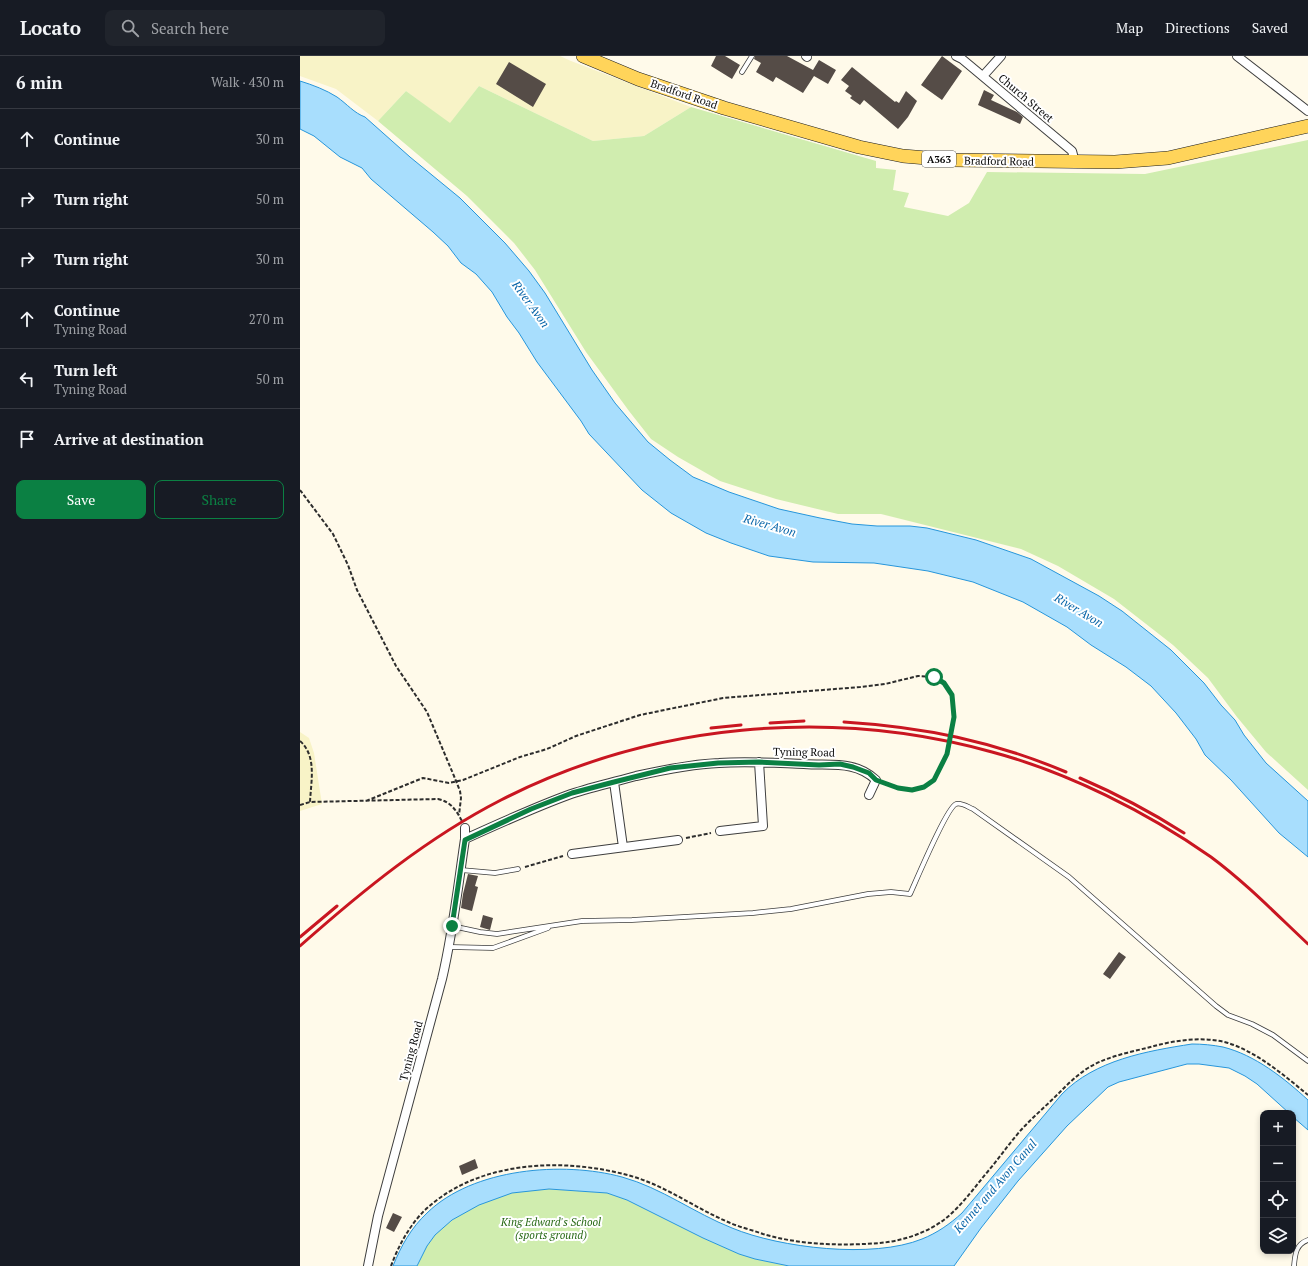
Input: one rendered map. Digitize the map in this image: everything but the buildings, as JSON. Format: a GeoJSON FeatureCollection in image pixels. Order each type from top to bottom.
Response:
{"type":"FeatureCollection","features":[{"type":"Feature","properties":{"kind":"main road","name":"Bradford Road"},"geometry":{"type":"LineString","coordinates":[[583,56],[638,79],[717,105],[859,147],[902,156],[951,160],[1115,162],[1168,158],[1308,126]]}},
{"type":"Feature","properties":{"kind":"street","name":"Church Street"},"geometry":{"type":"LineString","coordinates":[[956,56],[983,76],[1072,151],[1075,162]]}},
{"type":"Feature","properties":{"kind":"street"},"geometry":{"type":"LineString","coordinates":[[983,76],[1001,56]]}},
{"type":"Feature","properties":{"kind":"street"},"geometry":{"type":"LineString","coordinates":[[1237,56],[1308,110]]}},
{"type":"Feature","properties":{"kind":"street","name":"Tyning Road"},"geometry":{"type":"LineString","coordinates":[[720,831],[762,826],[759,762]]}},
{"type":"Feature","properties":{"kind":"street","name":"Tyning Road"},"geometry":{"type":"LineString","coordinates":[[465,840],[531,809],[572,793],[670,768],[718,763],[759,762],[819,765],[840,764],[869,773],[876,780]]}},
{"type":"Feature","properties":{"kind":"street"},"geometry":{"type":"LineString","coordinates":[[868,795],[876,780]]}},
{"type":"Feature","properties":{"kind":"street"},"geometry":{"type":"LineString","coordinates":[[614,782],[623,847]]}},
{"type":"Feature","properties":{"kind":"street","name":"Tyning Road"},"geometry":{"type":"LineString","coordinates":[[368,1266],[378,1216],[450,947],[465,840],[464,825]]}},
{"type":"Feature","properties":{"kind":"street"},"geometry":{"type":"LineString","coordinates":[[572,854],[678,840]]}},
{"type":"Feature","properties":{"kind":"lane"},"geometry":{"type":"LineString","coordinates":[[742,72],[752,56]]}},
{"type":"Feature","properties":{"kind":"lane"},"geometry":{"type":"LineString","coordinates":[[452,926],[497,934],[582,921],[632,920],[753,913],[791,909],[868,894],[891,892],[910,894],[948,813],[956,803],[973,809],[1070,877],[1228,1015],[1252,1024],[1273,1035],[1308,1061]]}},
{"type":"Feature","properties":{"kind":"lane"},"geometry":{"type":"LineString","coordinates":[[460,870],[495,873],[518,869]]}},
{"type":"Feature","properties":{"kind":"lane"},"geometry":{"type":"LineString","coordinates":[[450,947],[493,948],[554,925]]}},
{"type":"Feature","properties":{"kind":"lane"},"geometry":{"type":"LineString","coordinates":[[1294,1266],[1297,1248],[1308,1240]]}},
{"type":"Feature","properties":{"kind":"path"},"geometry":{"type":"LineString","coordinates":[[300,490],[333,534],[348,565],[357,590],[392,659],[427,712],[460,791],[461,798],[459,815]]}},
{"type":"Feature","properties":{"kind":"path"},"geometry":{"type":"LineString","coordinates":[[366,801],[423,778],[449,783],[463,780],[520,757],[547,749],[576,736],[640,715],[716,699],[885,684],[918,676],[934,677],[944,683],[952,695],[954,717],[947,754],[934,780],[924,787],[912,790],[898,788],[876,780]]}},
{"type":"Feature","properties":{"kind":"path"},"geometry":{"type":"LineString","coordinates":[[300,741],[306,746],[311,756],[312,768],[310,802]]}},
{"type":"Feature","properties":{"kind":"path"},"geometry":{"type":"LineString","coordinates":[[300,806],[310,802],[438,799],[446,801],[453,806],[464,825]]}},
{"type":"Feature","properties":{"kind":"path"},"geometry":{"type":"LineString","coordinates":[[678,840],[720,831]]}},
{"type":"Feature","properties":{"kind":"path"},"geometry":{"type":"LineString","coordinates":[[518,869],[572,854]]}},
{"type":"Feature","properties":{"kind":"path"},"geometry":{"type":"LineString","coordinates":[[391,1266],[398,1248],[414,1224],[423,1212],[438,1200],[468,1182],[501,1171],[543,1165],[597,1168],[633,1177],[666,1190],[729,1223],[767,1235],[816,1243],[846,1245],[884,1243],[909,1237],[924,1232],[943,1221],[957,1209],[1021,1131],[1062,1090],[1086,1069],[1100,1062],[1161,1044],[1199,1039],[1226,1043],[1244,1049],[1288,1078],[1308,1095]]}},
{"type":"Feature","properties":{"kind":"shaded area"},"geometry":{"type":"Polygon","coordinates":[[[300,56],[560,56],[691,107],[644,136],[593,141],[479,86],[450,124],[406,91],[378,121],[336,89],[300,76],[300,56]]]}},
{"type":"Feature","properties":{"kind":"shaded area"},"geometry":{"type":"Polygon","coordinates":[[[300,732],[309,738],[314,753],[322,804],[300,811],[300,732]]]}},
{"type":"Feature","properties":{"kind":"green space"},"geometry":{"type":"Polygon","coordinates":[[[479,86],[593,141],[644,136],[691,107],[876,161],[876,168],[896,170],[893,190],[909,193],[904,207],[948,216],[969,203],[987,172],[1145,174],[1308,140],[1308,790],[1266,752],[1237,717],[1208,678],[1173,645],[1114,599],[1058,566],[1021,549],[881,514],[838,514],[776,499],[720,481],[678,457],[651,439],[586,352],[535,270],[514,243],[467,196],[378,121],[406,91],[450,123],[479,86]]]}},
{"type":"Feature","properties":{"kind":"green space","name":"King Edward's School (sports ground)"},"geometry":{"type":"Polygon","coordinates":[[[549,1189],[607,1193],[627,1200],[703,1238],[739,1254],[789,1266],[417,1266],[430,1241],[443,1227],[471,1209],[511,1193],[549,1189]]]}},
{"type":"Feature","properties":{"kind":"water","name":"River Avon"},"geometry":{"type":"Polygon","coordinates":[[[300,81],[333,94],[357,113],[365,117],[410,157],[460,198],[505,243],[529,271],[545,293],[592,370],[615,403],[648,442],[693,477],[729,492],[779,509],[852,524],[927,528],[976,540],[1031,559],[1099,596],[1122,611],[1171,650],[1204,683],[1235,720],[1244,735],[1266,763],[1308,801],[1308,857],[1279,833],[1231,780],[1205,755],[1196,739],[1176,713],[1151,686],[1067,627],[1023,602],[973,582],[928,571],[874,563],[813,562],[769,556],[706,533],[671,513],[642,490],[589,434],[537,362],[492,292],[476,274],[461,263],[448,246],[371,179],[362,168],[340,157],[314,136],[300,129],[300,81]]]}},
{"type":"Feature","properties":{"kind":"water","name":"Kennet and Avon Canal"},"geometry":{"type":"Polygon","coordinates":[[[1192,1044],[1204,1044],[1223,1047],[1258,1061],[1308,1100],[1308,1130],[1296,1120],[1296,1110],[1286,1110],[1257,1084],[1245,1076],[1229,1068],[1187,1064],[1119,1082],[1108,1087],[1067,1126],[1018,1181],[981,1228],[954,1266],[789,1266],[739,1254],[703,1238],[627,1200],[607,1193],[549,1189],[512,1193],[479,1205],[452,1220],[435,1235],[427,1246],[417,1266],[393,1266],[399,1251],[411,1231],[427,1213],[446,1198],[469,1186],[493,1178],[520,1172],[547,1169],[599,1172],[622,1177],[664,1194],[732,1228],[775,1241],[800,1246],[853,1250],[878,1249],[902,1245],[933,1234],[962,1213],[1062,1094],[1075,1082],[1106,1065],[1122,1059],[1157,1050],[1192,1044]]]}},
{"type":"Feature","properties":{"kind":"railway"},"geometry":{"type":"LineString","coordinates":[[770,723],[804,721]]}},
{"type":"Feature","properties":{"kind":"railway"},"geometry":{"type":"LineString","coordinates":[[844,722],[873,724],[957,737],[1012,752],[1066,772]]}},
{"type":"Feature","properties":{"kind":"railway"},"geometry":{"type":"LineString","coordinates":[[711,728],[741,725]]}},
{"type":"Feature","properties":{"kind":"railway"},"geometry":{"type":"LineString","coordinates":[[300,946],[347,905],[421,848],[447,831],[501,800],[559,774],[618,754],[680,739],[742,730],[805,727],[868,730],[931,738],[1020,760],[1077,782],[1106,795],[1160,824],[1211,857],[1249,888],[1308,944]]}},
{"type":"Feature","properties":{"kind":"railway"},"geometry":{"type":"LineString","coordinates":[[1080,778],[1134,804],[1184,833]]}},
{"type":"Feature","properties":{"kind":"railway"},"geometry":{"type":"LineString","coordinates":[[300,937],[337,906]]}},
{"type":"Feature","properties":{"kind":"route"},"geometry":{"type":"LineString","coordinates":[[452,926],[465,840],[531,809],[572,793],[670,768],[718,763],[759,762],[819,765],[840,764],[869,773],[876,780],[898,788],[912,790],[924,787],[934,780],[947,754],[954,717],[952,695],[944,683],[934,677]]}}]}
